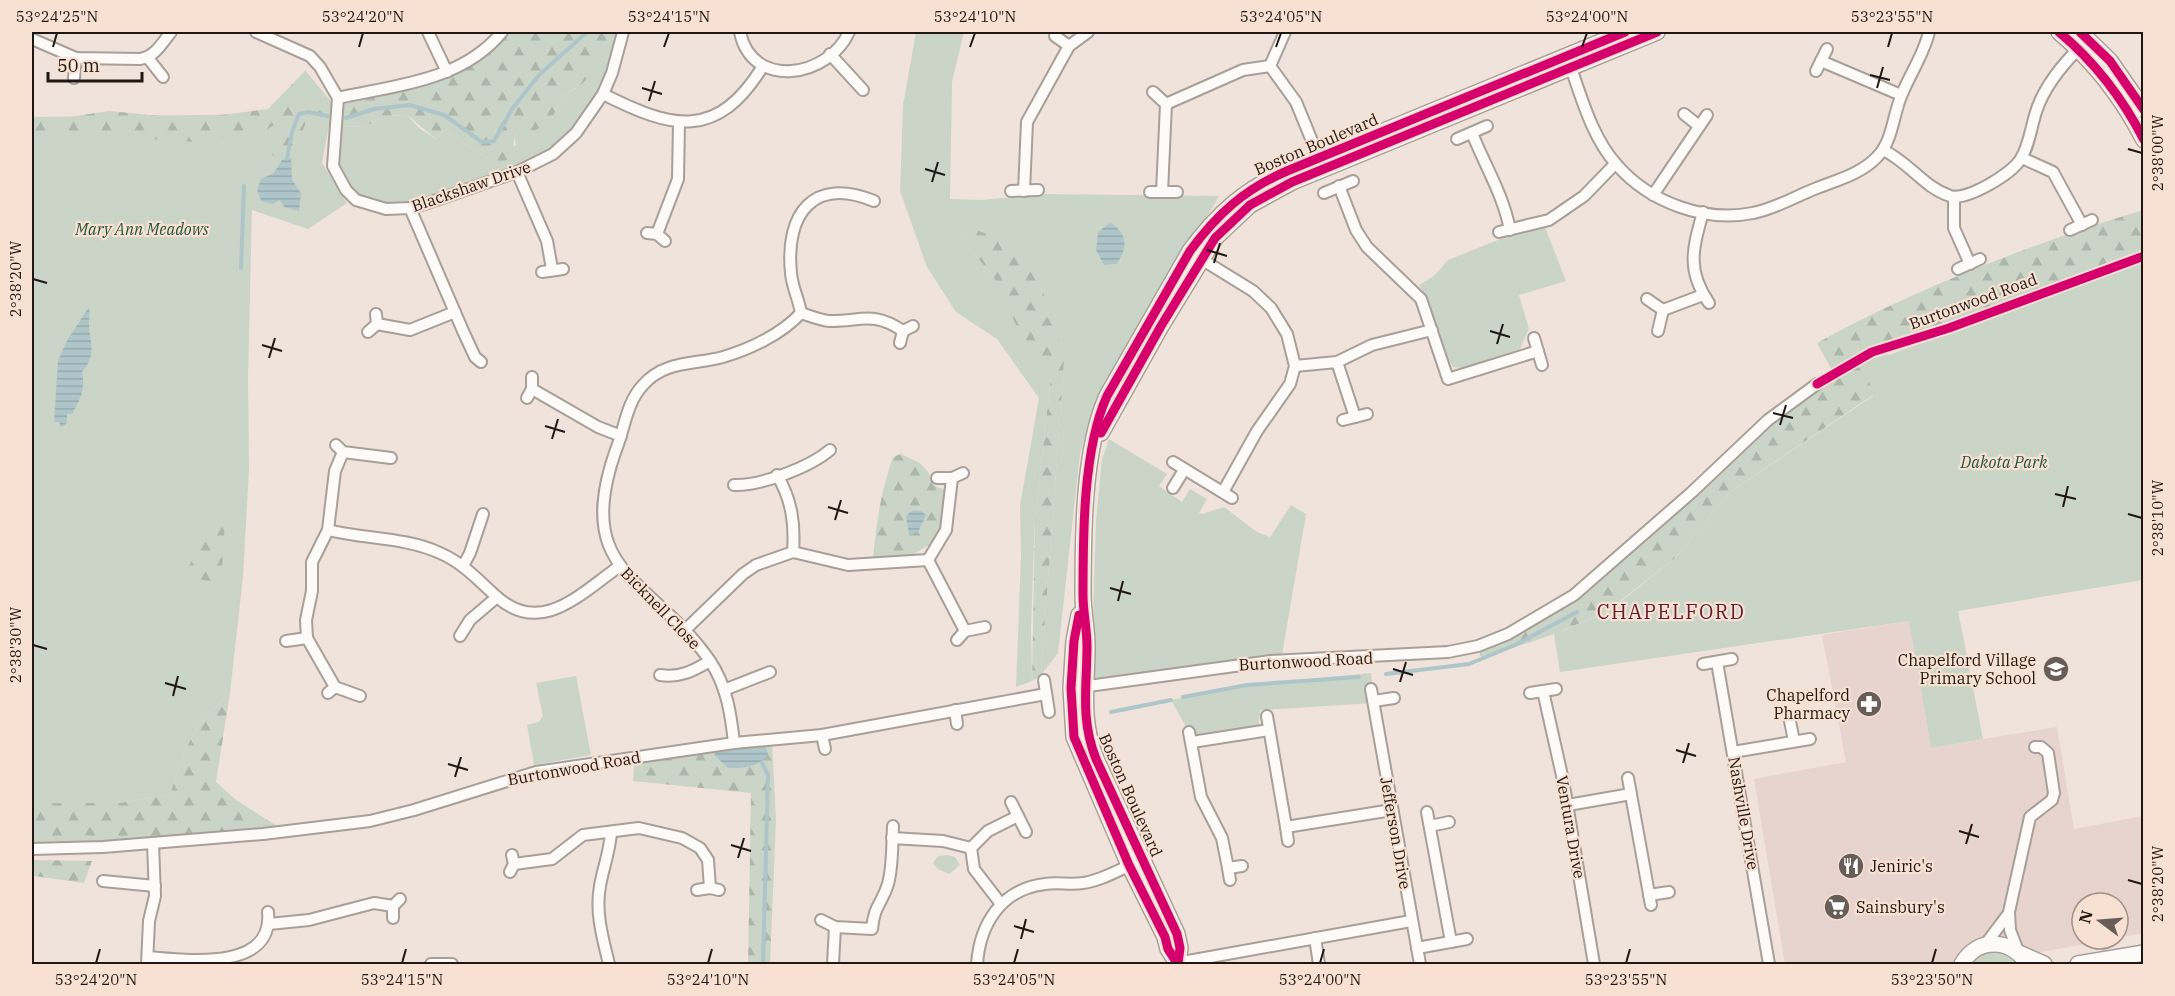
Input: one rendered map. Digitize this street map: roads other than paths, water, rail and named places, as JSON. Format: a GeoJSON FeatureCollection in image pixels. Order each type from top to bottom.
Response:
{"type":"FeatureCollection","features":[{"type":"Feature","properties":{"kind":"street"},"geometry":{"type":"LineString","coordinates":[[32,39],[76,58],[148,58],[171,32]]}},
{"type":"Feature","properties":{"kind":"street"},"geometry":{"type":"LineString","coordinates":[[256,32],[310,56],[330,81],[338,98],[432,78],[447,72],[477,56],[502,32]]}},
{"type":"Feature","properties":{"kind":"street"},"geometry":{"type":"LineString","coordinates":[[428,32],[447,72]]}},
{"type":"Feature","properties":{"kind":"street","name":"Blackshaw Drive"},"geometry":{"type":"LineString","coordinates":[[338,98],[332,154],[333,166],[346,190],[356,200],[371,206],[410,208],[517,172],[561,148],[576,133],[603,94],[612,73],[623,32]]}},
{"type":"Feature","properties":{"kind":"street"},"geometry":{"type":"LineString","coordinates":[[740,32],[744,45],[763,66],[784,72],[804,70],[830,54],[849,32]]}},
{"type":"Feature","properties":{"kind":"street"},"geometry":{"type":"LineString","coordinates":[[1024,190],[1027,122],[1069,46],[1088,32]]}},
{"type":"Feature","properties":{"kind":"street"},"geometry":{"type":"LineString","coordinates":[[1270,66],[1285,32]]}},
{"type":"Feature","properties":{"kind":"street","name":"Boston Boulevard"},"geometry":{"type":"LineString","coordinates":[[1178,964],[1168,949],[1136,862],[1076,743],[1071,713],[1078,688],[1074,641],[1083,596],[1090,460],[1097,419],[1107,396],[1195,254],[1206,229],[1242,194],[1263,181],[1321,164],[1568,61],[1624,32]]}},
{"type":"Feature","properties":{"kind":"street","name":"Boston Boulevard"},"geometry":{"type":"LineString","coordinates":[[1608,40],[1657,32]]}},
{"type":"Feature","properties":{"kind":"street"},"geometry":{"type":"LineString","coordinates":[[1568,61],[1595,130],[1615,164],[1633,181],[1653,195],[1676,206],[1734,215],[1765,210],[1861,170],[1883,150],[1901,95],[1926,47],[1929,32]]}},
{"type":"Feature","properties":{"kind":"street"},"geometry":{"type":"LineString","coordinates":[[2060,32],[2083,40],[2116,69],[2140,110],[2144,140]]}},
{"type":"Feature","properties":{"kind":"street"},"geometry":{"type":"LineString","coordinates":[[1056,36],[1069,46]]}},
{"type":"Feature","properties":{"kind":"street"},"geometry":{"type":"LineString","coordinates":[[1883,150],[1893,155],[1931,189],[1954,197],[1992,183],[2011,172],[2022,158],[2049,84],[2083,40]]}},
{"type":"Feature","properties":{"kind":"street"},"geometry":{"type":"LineString","coordinates":[[1827,49],[1818,66],[1901,95]]}},
{"type":"Feature","properties":{"kind":"street"},"geometry":{"type":"LineString","coordinates":[[830,54],[863,90]]}},
{"type":"Feature","properties":{"kind":"street"},"geometry":{"type":"LineString","coordinates":[[74,78],[76,58]]}},
{"type":"Feature","properties":{"kind":"street"},"geometry":{"type":"LineString","coordinates":[[148,58],[163,77]]}},
{"type":"Feature","properties":{"kind":"street"},"geometry":{"type":"LineString","coordinates":[[603,94],[657,119],[680,123],[708,118],[732,105],[763,66]]}},
{"type":"Feature","properties":{"kind":"street"},"geometry":{"type":"LineString","coordinates":[[1166,104],[1243,70],[1270,66]]}},
{"type":"Feature","properties":{"kind":"street"},"geometry":{"type":"LineString","coordinates":[[1270,66],[1299,108],[1321,164]]}},
{"type":"Feature","properties":{"kind":"street"},"geometry":{"type":"LineString","coordinates":[[1153,92],[1166,104],[1162,192]]}},
{"type":"Feature","properties":{"kind":"street"},"geometry":{"type":"LineString","coordinates":[[1684,114],[1699,126]]}},
{"type":"Feature","properties":{"kind":"street"},"geometry":{"type":"LineString","coordinates":[[1653,195],[1707,114]]}},
{"type":"Feature","properties":{"kind":"street"},"geometry":{"type":"LineString","coordinates":[[656,236],[678,179],[680,123]]}},
{"type":"Feature","properties":{"kind":"street"},"geometry":{"type":"LineString","coordinates":[[1457,139],[1487,126]]}},
{"type":"Feature","properties":{"kind":"street"},"geometry":{"type":"LineString","coordinates":[[1472,133],[1484,164],[1498,186],[1505,231],[1549,220],[1584,196],[1615,164]]}},
{"type":"Feature","properties":{"kind":"street"},"geometry":{"type":"LineString","coordinates":[[2022,158],[2053,172],[2087,222],[2070,230]]}},
{"type":"Feature","properties":{"kind":"street"},"geometry":{"type":"LineString","coordinates":[[517,172],[548,241],[552,270]]}},
{"type":"Feature","properties":{"kind":"street"},"geometry":{"type":"LineString","coordinates":[[1324,193],[1353,181]]}},
{"type":"Feature","properties":{"kind":"street"},"geometry":{"type":"LineString","coordinates":[[1339,186],[1356,230],[1367,247],[1421,298],[1448,379],[1538,351]]}},
{"type":"Feature","properties":{"kind":"street"},"geometry":{"type":"LineString","coordinates":[[1011,190],[1038,190]]}},
{"type":"Feature","properties":{"kind":"street"},"geometry":{"type":"LineString","coordinates":[[875,202],[850,193],[830,192],[820,196],[802,211],[793,233],[790,259],[792,282],[801,313],[827,321],[866,317],[908,328],[900,343]]}},
{"type":"Feature","properties":{"kind":"street"},"geometry":{"type":"LineString","coordinates":[[1150,192],[1177,192]]}},
{"type":"Feature","properties":{"kind":"street"},"geometry":{"type":"LineString","coordinates":[[1954,197],[1954,228],[1975,262],[1958,269]]}},
{"type":"Feature","properties":{"kind":"street"},"geometry":{"type":"LineString","coordinates":[[410,208],[455,312],[481,363]]}},
{"type":"Feature","properties":{"kind":"street"},"geometry":{"type":"LineString","coordinates":[[1647,299],[1663,310],[1706,299],[1693,270],[1693,256],[1703,212]]}},
{"type":"Feature","properties":{"kind":"street"},"geometry":{"type":"LineString","coordinates":[[1173,462],[1227,495],[1257,431],[1290,384],[1295,366],[1287,334],[1271,308],[1253,291],[1195,254]]}},
{"type":"Feature","properties":{"kind":"street"},"geometry":{"type":"LineString","coordinates":[[1658,331],[1663,310]]}},
{"type":"Feature","properties":{"kind":"street"},"geometry":{"type":"LineString","coordinates":[[368,332],[376,319],[410,330],[455,312]]}},
{"type":"Feature","properties":{"kind":"street","name":"Bicknell Close"},"geometry":{"type":"LineString","coordinates":[[734,743],[724,690],[710,661],[684,631],[644,594],[620,566],[607,540],[602,510],[604,486],[635,395],[656,373],[673,365],[733,354],[780,332],[801,313]]}},
{"type":"Feature","properties":{"kind":"street"},"geometry":{"type":"LineString","coordinates":[[1295,366],[1337,362],[1372,345],[1432,330]]}},
{"type":"Feature","properties":{"kind":"street"},"geometry":{"type":"LineString","coordinates":[[1534,338],[1542,365]]}},
{"type":"Feature","properties":{"kind":"street"},"geometry":{"type":"LineString","coordinates":[[1337,362],[1355,417]]}},
{"type":"Feature","properties":{"kind":"street"},"geometry":{"type":"LineString","coordinates":[[532,377],[530,394],[621,436]]}},
{"type":"Feature","properties":{"kind":"street","name":"Burtonwood Road"},"geometry":{"type":"LineString","coordinates":[[1078,688],[1271,661],[1448,652],[1478,646],[1508,634],[1555,607],[1595,578],[1692,492],[1768,420],[1817,384]]}},
{"type":"Feature","properties":{"kind":"street"},"geometry":{"type":"LineString","coordinates":[[1343,420],[1367,414]]}},
{"type":"Feature","properties":{"kind":"street"},"geometry":{"type":"LineString","coordinates":[[360,696],[331,690],[307,638],[306,620],[312,591],[312,562],[328,530],[339,448],[390,458]]}},
{"type":"Feature","properties":{"kind":"street"},"geometry":{"type":"LineString","coordinates":[[734,485],[752,484],[777,475],[814,461],[830,450]]}},
{"type":"Feature","properties":{"kind":"street"},"geometry":{"type":"LineString","coordinates":[[1173,488],[1184,470]]}},
{"type":"Feature","properties":{"kind":"street"},"geometry":{"type":"LineString","coordinates":[[937,478],[952,478],[963,473]]}},
{"type":"Feature","properties":{"kind":"street"},"geometry":{"type":"LineString","coordinates":[[777,475],[786,493],[794,520],[793,552]]}},
{"type":"Feature","properties":{"kind":"street"},"geometry":{"type":"LineString","coordinates":[[928,560],[946,530],[952,478]]}},
{"type":"Feature","properties":{"kind":"street"},"geometry":{"type":"LineString","coordinates":[[463,566],[484,513]]}},
{"type":"Feature","properties":{"kind":"street"},"geometry":{"type":"LineString","coordinates":[[328,530],[414,544],[439,552],[463,566],[497,597],[519,611],[547,613],[620,566]]}},
{"type":"Feature","properties":{"kind":"street"},"geometry":{"type":"LineString","coordinates":[[684,631],[743,574],[756,565],[793,552],[848,565],[928,560]]}},
{"type":"Feature","properties":{"kind":"street"},"geometry":{"type":"LineString","coordinates":[[928,560],[965,631]]}},
{"type":"Feature","properties":{"kind":"street"},"geometry":{"type":"LineString","coordinates":[[460,636],[470,620],[497,597]]}},
{"type":"Feature","properties":{"kind":"street"},"geometry":{"type":"LineString","coordinates":[[957,639],[965,631],[984,627]]}},
{"type":"Feature","properties":{"kind":"street"},"geometry":{"type":"LineString","coordinates":[[286,641],[307,638]]}},
{"type":"Feature","properties":{"kind":"street"},"geometry":{"type":"LineString","coordinates":[[1703,664],[1732,659]]}},
{"type":"Feature","properties":{"kind":"street"},"geometry":{"type":"LineString","coordinates":[[660,675],[683,674],[710,661]]}},
{"type":"Feature","properties":{"kind":"street","name":"Nashville Drive"},"geometry":{"type":"LineString","coordinates":[[1717,662],[1769,964]]}},
{"type":"Feature","properties":{"kind":"street"},"geometry":{"type":"LineString","coordinates":[[724,690],[770,672]]}},
{"type":"Feature","properties":{"kind":"street"},"geometry":{"type":"LineString","coordinates":[[1044,680],[1049,712]]}},
{"type":"Feature","properties":{"kind":"street","name":"Jefferson Drive"},"geometry":{"type":"LineString","coordinates":[[1371,688],[1420,964]]}},
{"type":"Feature","properties":{"kind":"street"},"geometry":{"type":"LineString","coordinates":[[1530,693],[1556,690]]}},
{"type":"Feature","properties":{"kind":"street","name":"Ventura Drive"},"geometry":{"type":"LineString","coordinates":[[1543,691],[1568,805],[1594,964]]}},
{"type":"Feature","properties":{"kind":"street","name":"Burtonwood Road"},"geometry":{"type":"LineString","coordinates":[[32,849],[153,843],[262,834],[370,821],[537,772],[734,743],[822,735],[1046,694]]}},
{"type":"Feature","properties":{"kind":"street"},"geometry":{"type":"LineString","coordinates":[[1374,701],[1394,698]]}},
{"type":"Feature","properties":{"kind":"street"},"geometry":{"type":"LineString","coordinates":[[955,710],[957,724]]}},
{"type":"Feature","properties":{"kind":"street"},"geometry":{"type":"LineString","coordinates":[[1266,716],[1288,841]]}},
{"type":"Feature","properties":{"kind":"street"},"geometry":{"type":"LineString","coordinates":[[1790,721],[1794,741]]}},
{"type":"Feature","properties":{"kind":"street"},"geometry":{"type":"LineString","coordinates":[[1230,880],[1222,838],[1201,797],[1190,737],[1269,730]]}},
{"type":"Feature","properties":{"kind":"street"},"geometry":{"type":"LineString","coordinates":[[822,735],[825,749]]}},
{"type":"Feature","properties":{"kind":"street"},"geometry":{"type":"LineString","coordinates":[[1733,752],[1810,739]]}},
{"type":"Feature","properties":{"kind":"street"},"geometry":{"type":"LineString","coordinates":[[2021,956],[2010,930],[2009,912],[2030,817],[2052,800],[2054,793],[2048,753],[2044,749],[2035,747]]}},
{"type":"Feature","properties":{"kind":"street"},"geometry":{"type":"LineString","coordinates":[[1629,778],[1650,900],[1669,892]]}},
{"type":"Feature","properties":{"kind":"street"},"geometry":{"type":"LineString","coordinates":[[1568,805],[1631,794]]}},
{"type":"Feature","properties":{"kind":"street"},"geometry":{"type":"LineString","coordinates":[[1011,802],[1026,832]]}},
{"type":"Feature","properties":{"kind":"street"},"geometry":{"type":"LineString","coordinates":[[1286,827],[1392,810]]}},
{"type":"Feature","properties":{"kind":"street"},"geometry":{"type":"LineString","coordinates":[[1427,812],[1451,942]]}},
{"type":"Feature","properties":{"kind":"street"},"geometry":{"type":"LineString","coordinates":[[971,848],[988,831],[1018,816]]}},
{"type":"Feature","properties":{"kind":"street"},"geometry":{"type":"LineString","coordinates":[[1430,826],[1449,822]]}},
{"type":"Feature","properties":{"kind":"street"},"geometry":{"type":"LineString","coordinates":[[821,920],[835,927],[872,929],[873,911],[888,885],[893,825]]}},
{"type":"Feature","properties":{"kind":"street"},"geometry":{"type":"LineString","coordinates":[[512,864],[552,859],[579,837],[639,828],[695,844],[708,860],[714,889],[697,890]]}},
{"type":"Feature","properties":{"kind":"street"},"geometry":{"type":"LineString","coordinates":[[609,964],[598,910],[600,886],[609,853],[611,832]]}},
{"type":"Feature","properties":{"kind":"street"},"geometry":{"type":"LineString","coordinates":[[892,838],[943,841],[971,848]]}},
{"type":"Feature","properties":{"kind":"street"},"geometry":{"type":"LineString","coordinates":[[153,843],[155,886],[149,921],[147,961],[239,957],[260,944],[269,924],[268,912]]}},
{"type":"Feature","properties":{"kind":"street"},"geometry":{"type":"LineString","coordinates":[[971,848],[974,869],[1001,904]]}},
{"type":"Feature","properties":{"kind":"street"},"geometry":{"type":"LineString","coordinates":[[977,964],[983,930],[1001,904],[1013,895],[1034,885],[1085,883],[1136,862]]}},
{"type":"Feature","properties":{"kind":"street"},"geometry":{"type":"LineString","coordinates":[[1228,867],[1242,866]]}},
{"type":"Feature","properties":{"kind":"street"},"geometry":{"type":"LineString","coordinates":[[103,881],[155,886]]}},
{"type":"Feature","properties":{"kind":"street"},"geometry":{"type":"LineString","coordinates":[[269,924],[309,920],[374,903],[397,903],[393,918]]}},
{"type":"Feature","properties":{"kind":"street"},"geometry":{"type":"LineString","coordinates":[[1985,945],[2009,912]]}},
{"type":"Feature","properties":{"kind":"street"},"geometry":{"type":"LineString","coordinates":[[1178,964],[1411,921]]}},
{"type":"Feature","properties":{"kind":"street"},"geometry":{"type":"LineString","coordinates":[[833,964],[835,927]]}},
{"type":"Feature","properties":{"kind":"street"},"geometry":{"type":"LineString","coordinates":[[1315,938],[1319,964]]}},
{"type":"Feature","properties":{"kind":"street"},"geometry":{"type":"LineString","coordinates":[[1417,948],[1467,939]]}},
{"type":"Feature","properties":{"kind":"street"},"geometry":{"type":"LineString","coordinates":[[1962,964],[1974,950],[1996,943],[2021,956],[2044,964]]}},
{"type":"Feature","properties":{"kind":"street"},"geometry":{"type":"LineString","coordinates":[[2078,964],[2144,953]]}},
{"type":"Feature","properties":{"kind":"street"},"geometry":{"type":"LineString","coordinates":[[431,964],[452,964]]}},
{"type":"Feature","properties":{"kind":"water"},"geometry":{"type":"Polygon","coordinates":[[[291,158],[292,180],[301,193],[299,211],[284,207],[280,200],[273,204],[261,201],[257,190],[261,179],[274,173],[282,160],[291,158]]]}},
{"type":"Feature","properties":{"kind":"water"},"geometry":{"type":"Polygon","coordinates":[[[1110,223],[1123,236],[1124,247],[1116,264],[1104,265],[1096,250],[1098,232],[1110,223]]]}},
{"type":"Feature","properties":{"kind":"water"},"geometry":{"type":"Polygon","coordinates":[[[89,307],[91,355],[82,372],[83,384],[79,400],[72,414],[67,414],[67,423],[61,427],[59,422],[54,422],[58,360],[68,339],[89,307]]]}},
{"type":"Feature","properties":{"kind":"water"},"geometry":{"type":"Polygon","coordinates":[[[913,510],[921,511],[926,515],[918,532],[909,535],[906,516],[913,510]]]}},
{"type":"Feature","properties":{"kind":"water"},"geometry":{"type":"Polygon","coordinates":[[[756,743],[766,748],[768,754],[760,762],[750,766],[728,768],[714,755],[721,746],[756,743]]]}},
{"type":"Feature","properties":{"kind":"waterway"},"geometry":{"type":"LineString","coordinates":[[346,118],[374,109],[410,105],[444,115],[482,142],[494,141],[512,109],[539,75],[587,32]]}},
{"type":"Feature","properties":{"kind":"waterway"},"geometry":{"type":"LineString","coordinates":[[287,159],[292,132],[299,114],[309,112],[327,116]]}},
{"type":"Feature","properties":{"kind":"waterway"},"geometry":{"type":"LineString","coordinates":[[241,268],[244,186]]}},
{"type":"Feature","properties":{"kind":"waterway"},"geometry":{"type":"LineString","coordinates":[[1386,674],[1469,664],[1515,645],[1577,612]]}},
{"type":"Feature","properties":{"kind":"waterway"},"geometry":{"type":"LineString","coordinates":[[1183,697],[1247,685],[1359,677]]}},
{"type":"Feature","properties":{"kind":"waterway"},"geometry":{"type":"LineString","coordinates":[[1111,712],[1171,700]]}},
{"type":"Feature","properties":{"kind":"waterway"},"geometry":{"type":"LineString","coordinates":[[762,763],[768,775],[763,964]]}},
{"type":"Feature","properties":{"kind":"place","name":"Chapelford Village Primary School"},"geometry":{"type":"Point","coordinates":[2056,669]}},
{"type":"Feature","properties":{"kind":"place","name":"Chapelford Pharmacy"},"geometry":{"type":"Point","coordinates":[1869,704]}},
{"type":"Feature","properties":{"kind":"place","name":"Jeniric's"},"geometry":{"type":"Point","coordinates":[1851,866]}},
{"type":"Feature","properties":{"kind":"place","name":"Sainsbury's"},"geometry":{"type":"Point","coordinates":[1837,907]}},
{"type":"Feature","properties":{"kind":"district","name":"CHAPELFORD"},"geometry":{"type":"Point","coordinates":[1671,612]}},
{"type":"Feature","properties":{"kind":"park label","name":"Mary Ann Meadows"},"geometry":{"type":"Point","coordinates":[142,229]}},
{"type":"Feature","properties":{"kind":"park label","name":"Dakota Park"},"geometry":{"type":"Point","coordinates":[2004,462]}}]}
